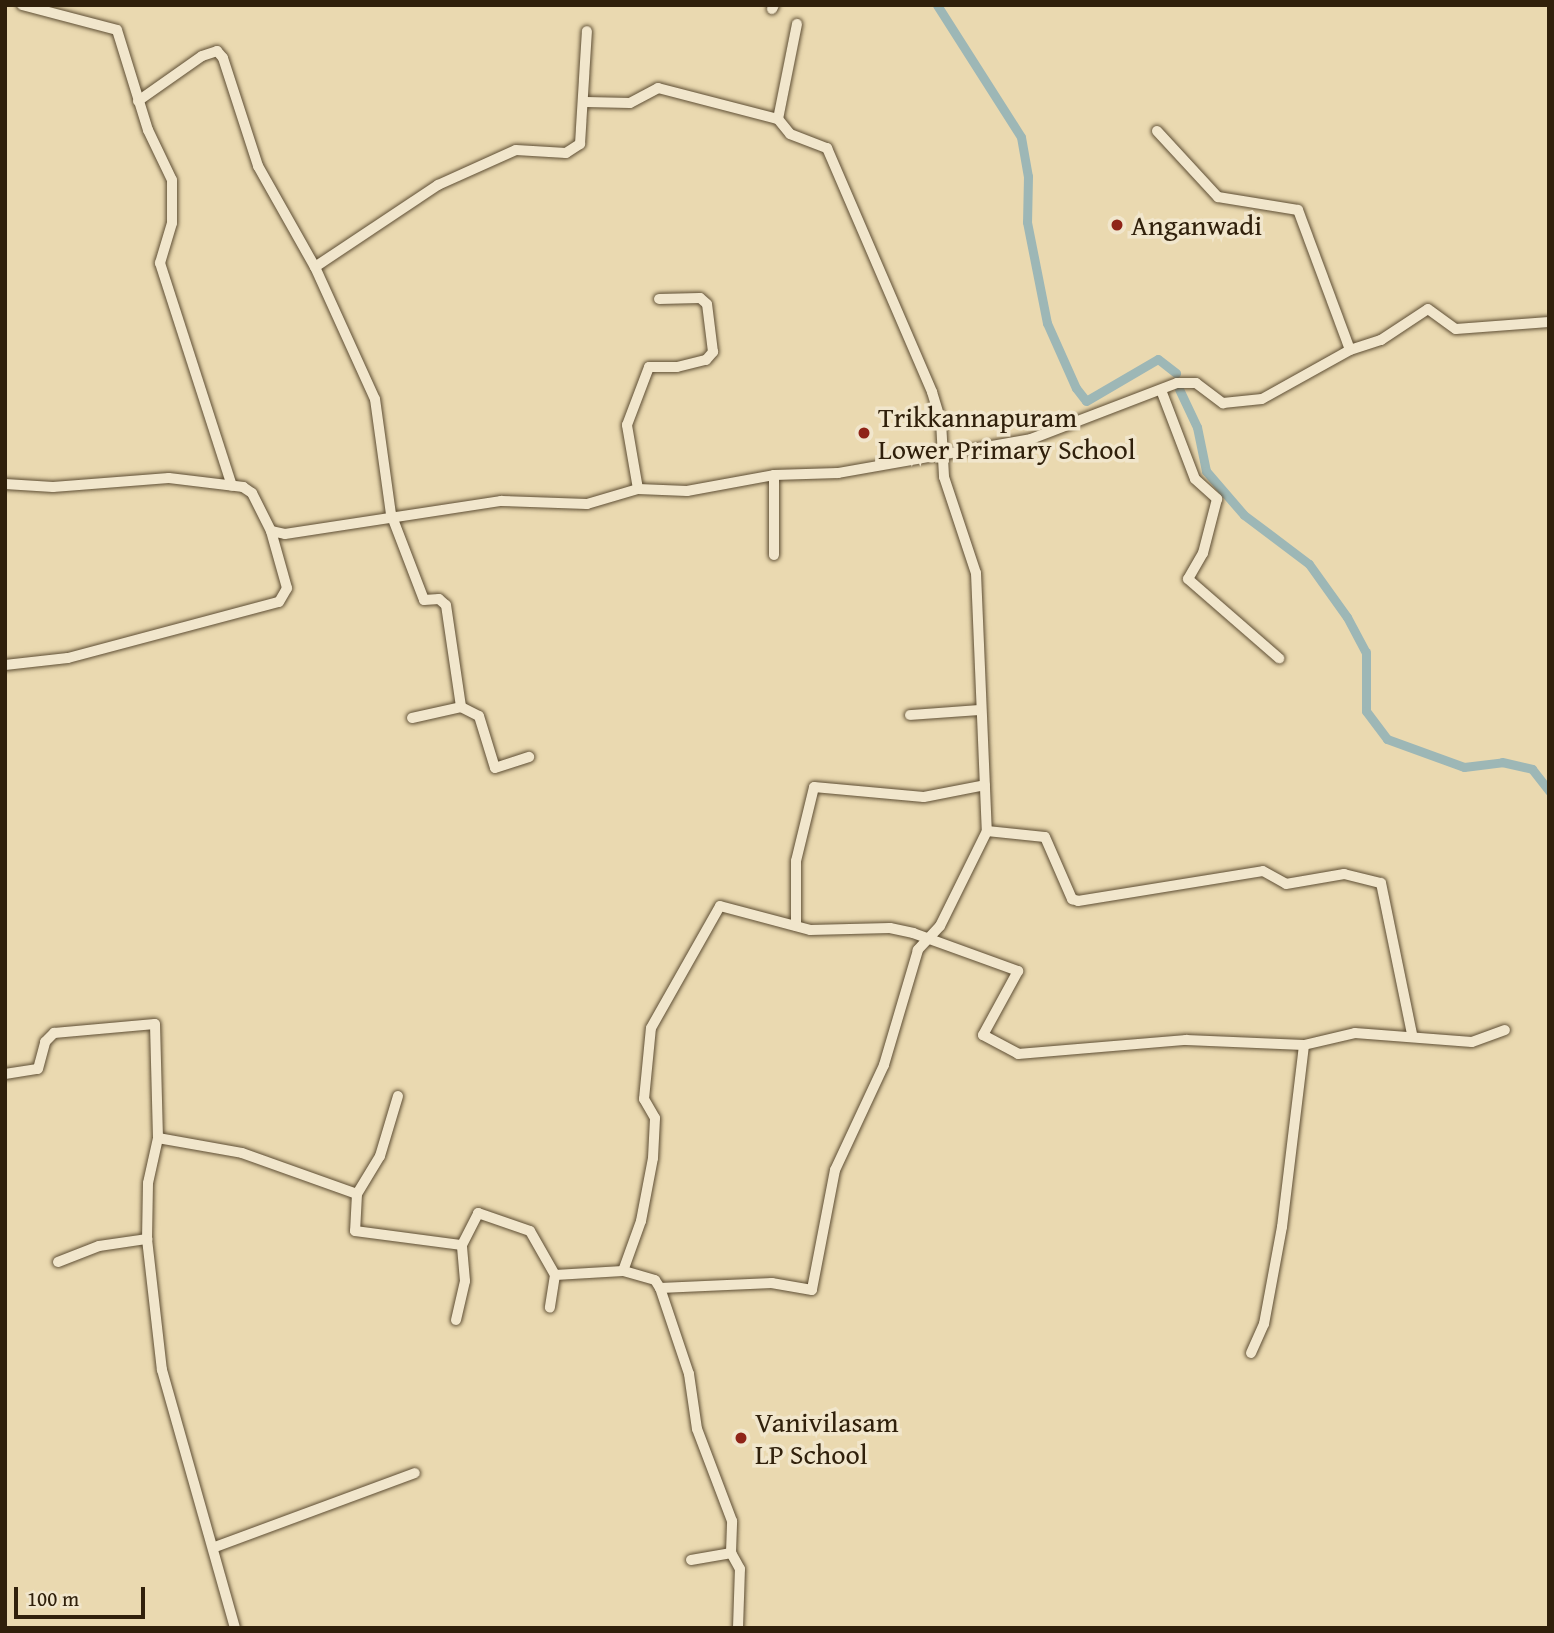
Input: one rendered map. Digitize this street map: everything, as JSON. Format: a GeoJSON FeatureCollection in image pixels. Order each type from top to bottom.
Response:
{"type":"FeatureCollection","features":[{"type":"Feature","properties":{"kind":"street"},"geometry":{"type":"LineString","coordinates":[[22,5],[117,30],[138,101],[172,180],[172,223],[160,263],[232,486]]}},
{"type":"Feature","properties":{"kind":"street"},"geometry":{"type":"LineString","coordinates":[[778,119],[797,24]]}},
{"type":"Feature","properties":{"kind":"street"},"geometry":{"type":"LineString","coordinates":[[315,267],[438,184],[516,150],[573,149],[584,134],[587,32]]}},
{"type":"Feature","properties":{"kind":"street"},"geometry":{"type":"LineString","coordinates":[[138,101],[217,51],[244,109],[258,166],[315,267],[375,399],[391,514],[424,600],[439,600],[446,606],[461,707]]}},
{"type":"Feature","properties":{"kind":"street"},"geometry":{"type":"LineString","coordinates":[[586,102],[630,103],[653,88],[778,119],[790,134],[827,148],[932,392],[941,421],[940,451],[976,573],[978,710],[987,831],[930,937],[918,950],[884,1065],[835,1170],[812,1290],[772,1283],[660,1288]]}},
{"type":"Feature","properties":{"kind":"street"},"geometry":{"type":"LineString","coordinates":[[1157,131],[1218,197],[1298,210],[1350,350]]}},
{"type":"Feature","properties":{"kind":"street"},"geometry":{"type":"LineString","coordinates":[[638,489],[627,425],[649,367],[687,365],[713,352],[707,304],[700,298],[659,299]]}},
{"type":"Feature","properties":{"kind":"street"},"geometry":{"type":"LineString","coordinates":[[271,531],[285,534],[391,514],[501,501],[587,503],[638,489],[687,491],[774,475],[838,473],[940,451],[1031,439],[1161,390],[1196,383],[1223,403],[1238,404],[1262,399],[1350,350],[1381,340],[1428,309],[1456,329],[1549,322]]}},
{"type":"Feature","properties":{"kind":"street"},"geometry":{"type":"LineString","coordinates":[[1161,390],[1195,480],[1217,499],[1203,553],[1188,579],[1279,658]]}},
{"type":"Feature","properties":{"kind":"street"},"geometry":{"type":"LineString","coordinates":[[774,475],[774,555]]}},
{"type":"Feature","properties":{"kind":"street"},"geometry":{"type":"LineString","coordinates":[[5,484],[53,487],[169,478],[232,486],[252,493],[271,531],[274,556],[286,588],[279,602],[68,658],[5,665]]}},
{"type":"Feature","properties":{"kind":"street"},"geometry":{"type":"LineString","coordinates":[[412,718],[461,707],[479,716],[495,768],[529,757]]}},
{"type":"Feature","properties":{"kind":"street"},"geometry":{"type":"LineString","coordinates":[[910,715],[978,710]]}},
{"type":"Feature","properties":{"kind":"street"},"geometry":{"type":"LineString","coordinates":[[796,926],[796,861],[814,787],[924,797],[985,785]]}},
{"type":"Feature","properties":{"kind":"street"},"geometry":{"type":"LineString","coordinates":[[987,831],[1045,837],[1072,898],[1078,901],[1263,871],[1286,884],[1345,874],[1381,883],[1412,1034]]}},
{"type":"Feature","properties":{"kind":"street"},"geometry":{"type":"LineString","coordinates":[[623,1271],[641,1221],[653,1158],[655,1118],[644,1099],[651,1028],[720,906],[796,926],[841,931],[890,928],[930,937],[1018,971],[983,1035],[1018,1054],[1186,1040],[1304,1045],[1355,1033],[1412,1034],[1472,1042],[1505,1030]]}},
{"type":"Feature","properties":{"kind":"street"},"geometry":{"type":"LineString","coordinates":[[5,1074],[38,1069],[44,1042],[54,1033],[155,1024],[158,1138],[148,1183],[146,1239],[162,1370],[203,1522],[215,1547],[235,1628]]}},
{"type":"Feature","properties":{"kind":"street"},"geometry":{"type":"LineString","coordinates":[[1251,1353],[1264,1324],[1282,1227],[1304,1045]]}},
{"type":"Feature","properties":{"kind":"street"},"geometry":{"type":"LineString","coordinates":[[398,1096],[380,1156],[357,1195],[355,1231],[462,1245]]}},
{"type":"Feature","properties":{"kind":"street"},"geometry":{"type":"LineString","coordinates":[[158,1138],[242,1153],[357,1195]]}},
{"type":"Feature","properties":{"kind":"street"},"geometry":{"type":"LineString","coordinates":[[456,1320],[465,1281],[462,1245],[478,1213],[507,1219],[530,1231],[555,1275],[550,1308]]}},
{"type":"Feature","properties":{"kind":"street"},"geometry":{"type":"LineString","coordinates":[[58,1262],[99,1246],[146,1239]]}},
{"type":"Feature","properties":{"kind":"street"},"geometry":{"type":"LineString","coordinates":[[555,1275],[623,1271],[655,1280],[660,1288],[689,1374],[697,1429],[732,1521],[731,1553],[740,1569],[738,1628]]}},
{"type":"Feature","properties":{"kind":"street"},"geometry":{"type":"LineString","coordinates":[[215,1547],[415,1473]]}},
{"type":"Feature","properties":{"kind":"street"},"geometry":{"type":"LineString","coordinates":[[691,1560],[731,1553]]}},
{"type":"Feature","properties":{"kind":"waterway"},"geometry":{"type":"LineString","coordinates":[[937,5],[1021,137],[1028,176],[1027,222],[1047,323],[1076,388],[1086,401],[1158,359],[1176,373]]}},
{"type":"Feature","properties":{"kind":"waterway"},"geometry":{"type":"LineString","coordinates":[[1179,389],[1197,427],[1206,471],[1244,515],[1309,564],[1347,617],[1366,652],[1366,711],[1387,739],[1464,767],[1502,762],[1532,769],[1549,791]]}},
{"type":"Feature","properties":{"kind":"place","name":"Anganwadi"},"geometry":{"type":"Point","coordinates":[1117,225]}},
{"type":"Feature","properties":{"kind":"place","name":"Trikkannapuram Lower Primary School"},"geometry":{"type":"Point","coordinates":[864,433]}},
{"type":"Feature","properties":{"kind":"place","name":"Vanivilasam LP School"},"geometry":{"type":"Point","coordinates":[741,1438]}}]}
